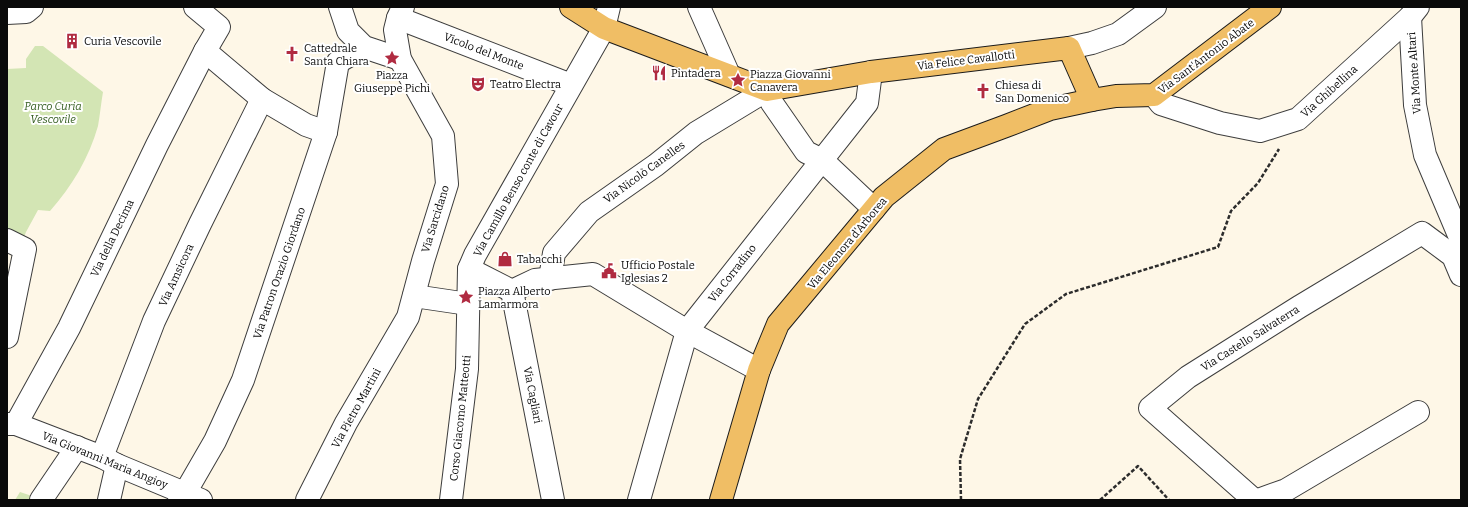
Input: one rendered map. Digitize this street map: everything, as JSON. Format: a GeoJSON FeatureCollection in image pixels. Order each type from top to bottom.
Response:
{"type":"FeatureCollection","features":[{"type":"Feature","properties":{"kind":"main road"},"geometry":{"type":"LineString","coordinates":[[571,7],[604,28],[767,90]]}},
{"type":"Feature","properties":{"kind":"main road","name":"Via Sant'Antonio Abate"},"geometry":{"type":"LineString","coordinates":[[1092,100],[1116,96],[1154,95],[1270,7]]}},
{"type":"Feature","properties":{"kind":"main road"},"geometry":{"type":"LineString","coordinates":[[1069,48],[1092,100]]}},
{"type":"Feature","properties":{"kind":"main road","name":"Via Felice Cavallotti"},"geometry":{"type":"LineString","coordinates":[[767,90],[871,72],[1069,48]]}},
{"type":"Feature","properties":{"kind":"main road","name":"Via Eleonora d'Arborea"},"geometry":{"type":"LineString","coordinates":[[721,500],[759,370],[778,324],[884,197],[944,149],[1050,109],[1092,100]]}},
{"type":"Feature","properties":{"kind":"street"},"geometry":{"type":"LineString","coordinates":[[7,13],[26,12],[32,7]]}},
{"type":"Feature","properties":{"kind":"street","name":"Via della Decima"},"geometry":{"type":"LineString","coordinates":[[12,424],[69,328],[157,145],[205,50],[219,27],[195,7]]}},
{"type":"Feature","properties":{"kind":"street"},"geometry":{"type":"LineString","coordinates":[[340,7],[348,31],[364,47],[400,59],[398,18]]}},
{"type":"Feature","properties":{"kind":"street","name":"Via Camillo Benso conte di Cavour"},"geometry":{"type":"LineString","coordinates":[[469,270],[475,255],[604,28],[609,7]]}},
{"type":"Feature","properties":{"kind":"street"},"geometry":{"type":"LineString","coordinates":[[699,7],[729,75]]}},
{"type":"Feature","properties":{"kind":"street","name":"Via Felice Cavallotti"},"geometry":{"type":"LineString","coordinates":[[1069,48],[1092,43],[1118,34],[1155,7]]}},
{"type":"Feature","properties":{"kind":"street","name":"Via Ghibellina"},"geometry":{"type":"LineString","coordinates":[[1154,95],[1161,104],[1220,123],[1260,131],[1298,119],[1414,12]]}},
{"type":"Feature","properties":{"kind":"street","name":"Via Monte Altari"},"geometry":{"type":"LineString","coordinates":[[1414,12],[1415,105],[1425,155],[1461,240]]}},
{"type":"Feature","properties":{"kind":"street","name":"Vicolo del Monte"},"geometry":{"type":"LineString","coordinates":[[398,18],[571,85]]}},
{"type":"Feature","properties":{"kind":"street","name":"Via Patron Orazio Giordano"},"geometry":{"type":"LineString","coordinates":[[188,498],[243,380],[326,132],[338,62],[364,47]]}},
{"type":"Feature","properties":{"kind":"street"},"geometry":{"type":"LineString","coordinates":[[205,50],[262,99],[306,125],[326,132]]}},
{"type":"Feature","properties":{"kind":"street","name":"Via Sarcidano"},"geometry":{"type":"LineString","coordinates":[[400,59],[422,101],[443,136],[447,184],[423,261],[408,317]]}},
{"type":"Feature","properties":{"kind":"street","name":"Via Corradino"},"geometry":{"type":"LineString","coordinates":[[639,500],[687,331],[867,103],[871,72]]}},
{"type":"Feature","properties":{"kind":"street"},"geometry":{"type":"LineString","coordinates":[[767,90],[772,103],[806,152],[822,160],[874,209]]}},
{"type":"Feature","properties":{"kind":"street","name":"Via Nicolò Canelles"},"geometry":{"type":"LineString","coordinates":[[550,279],[554,253],[589,212],[656,165],[696,133],[767,90]]}},
{"type":"Feature","properties":{"kind":"street","name":"Via Amsicora"},"geometry":{"type":"LineString","coordinates":[[109,500],[110,461],[154,321],[262,99]]}},
{"type":"Feature","properties":{"kind":"street","name":"Via Castello Salvaterra"},"geometry":{"type":"LineString","coordinates":[[1254,500],[1150,408],[1188,377],[1299,307],[1422,233],[1453,256],[1461,275]]}},
{"type":"Feature","properties":{"kind":"street"},"geometry":{"type":"LineString","coordinates":[[7,240],[25,249],[7,338]]}},
{"type":"Feature","properties":{"kind":"street"},"geometry":{"type":"LineString","coordinates":[[414,296],[468,304],[469,270],[512,291],[535,280],[593,274],[687,331],[759,370]]}},
{"type":"Feature","properties":{"kind":"street","name":"Via Cagliari"},"geometry":{"type":"LineString","coordinates":[[512,291],[553,500]]}},
{"type":"Feature","properties":{"kind":"street","name":"Corso Giacomo Matteotti"},"geometry":{"type":"LineString","coordinates":[[451,500],[468,369],[468,304]]}},
{"type":"Feature","properties":{"kind":"street","name":"Via Pietro Martini"},"geometry":{"type":"LineString","coordinates":[[306,500],[346,423],[408,317]]}},
{"type":"Feature","properties":{"kind":"street"},"geometry":{"type":"LineString","coordinates":[[1258,500],[1286,490],[1418,412]]}},
{"type":"Feature","properties":{"kind":"street","name":"Via Giovanni Maria Angioy"},"geometry":{"type":"LineString","coordinates":[[12,424],[77,446],[188,498]]}},
{"type":"Feature","properties":{"kind":"street"},"geometry":{"type":"LineString","coordinates":[[41,500],[77,446]]}},
{"type":"Feature","properties":{"kind":"path"},"geometry":{"type":"LineString","coordinates":[[961,500],[960,459],[978,399],[1025,324],[1066,294],[1218,247],[1232,211],[1258,183],[1298,119]]}},
{"type":"Feature","properties":{"kind":"path"},"geometry":{"type":"LineString","coordinates":[[1100,500],[1138,466],[1169,500]]}},
{"type":"Feature","properties":{"kind":"green space","name":"Parco Curia Vescovile"},"geometry":{"type":"Polygon","coordinates":[[[35,46],[43,46],[103,92],[98,126],[85,160],[66,192],[50,211],[38,210],[22,243],[7,233],[7,69],[26,68],[26,59],[35,46]]]}},
{"type":"Feature","properties":{"kind":"green space"},"geometry":{"type":"Polygon","coordinates":[[[20,492],[38,498],[37,500],[15,500],[20,492]]]}},
{"type":"Feature","properties":{"kind":"place","name":"Curia Vescovile"},"geometry":{"type":"Point","coordinates":[72,41]}},
{"type":"Feature","properties":{"kind":"place","name":"Cattedrale Santa Chiara"},"geometry":{"type":"Point","coordinates":[292,54]}},
{"type":"Feature","properties":{"kind":"place","name":"Piazza Giuseppe Pichi"},"geometry":{"type":"Point","coordinates":[392,58]}},
{"type":"Feature","properties":{"kind":"place","name":"Pintadera"},"geometry":{"type":"Point","coordinates":[659,73]}},
{"type":"Feature","properties":{"kind":"place","name":"Piazza Giovanni Canavera"},"geometry":{"type":"Point","coordinates":[738,80]}},
{"type":"Feature","properties":{"kind":"place","name":"Teatro Electra"},"geometry":{"type":"Point","coordinates":[478,84]}},
{"type":"Feature","properties":{"kind":"place","name":"Chiesa di San Domenico"},"geometry":{"type":"Point","coordinates":[983,91]}},
{"type":"Feature","properties":{"kind":"place","name":"Tabacchi"},"geometry":{"type":"Point","coordinates":[505,259]}},
{"type":"Feature","properties":{"kind":"place","name":"Ufficio Postale Iglesias 2"},"geometry":{"type":"Point","coordinates":[609,271]}},
{"type":"Feature","properties":{"kind":"place","name":"Piazza Alberto Lamarmora"},"geometry":{"type":"Point","coordinates":[466,297]}}]}
